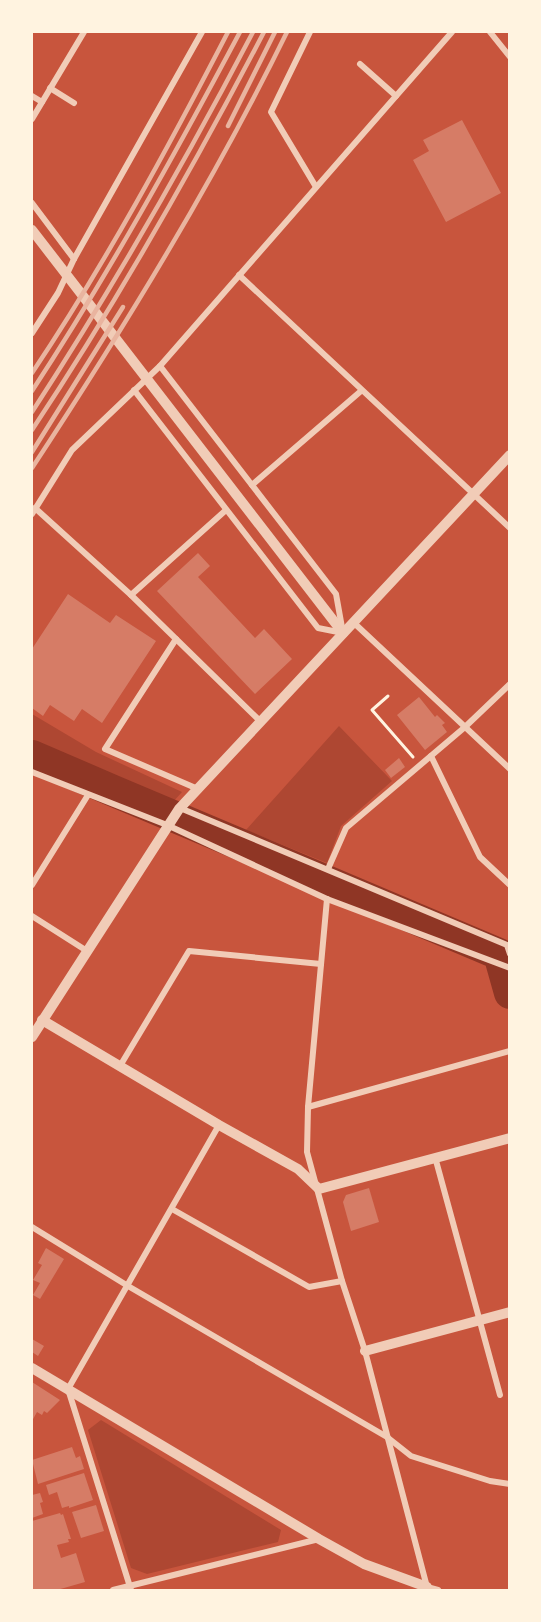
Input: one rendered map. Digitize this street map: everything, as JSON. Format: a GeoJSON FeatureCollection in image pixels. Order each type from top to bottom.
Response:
{"type":"FeatureCollection","features":[{"type":"Feature","properties":{"kind":"street"},"geometry":{"type":"LineString","coordinates":[[32,119],[84,32]]}},
{"type":"Feature","properties":{"kind":"street"},"geometry":{"type":"LineString","coordinates":[[32,333],[58,293],[74,259],[202,32]]}},
{"type":"Feature","properties":{"kind":"street"},"geometry":{"type":"LineString","coordinates":[[310,32],[271,112],[316,187]]}},
{"type":"Feature","properties":{"kind":"street"},"geometry":{"type":"LineString","coordinates":[[260,721],[131,594],[33,511],[72,450],[160,366],[452,32]]}},
{"type":"Feature","properties":{"kind":"street"},"geometry":{"type":"LineString","coordinates":[[490,32],[510,57]]}},
{"type":"Feature","properties":{"kind":"street"},"geometry":{"type":"LineString","coordinates":[[360,64],[396,96]]}},
{"type":"Feature","properties":{"kind":"street"},"geometry":{"type":"LineString","coordinates":[[50,88],[74,103]]}},
{"type":"Feature","properties":{"kind":"street"},"geometry":{"type":"LineString","coordinates":[[32,96],[42,102]]}},
{"type":"Feature","properties":{"kind":"street"},"geometry":{"type":"LineString","coordinates":[[32,203],[74,259]]}},
{"type":"Feature","properties":{"kind":"street"},"geometry":{"type":"LineString","coordinates":[[32,230],[343,633]]}},
{"type":"Feature","properties":{"kind":"street"},"geometry":{"type":"LineString","coordinates":[[239,275],[360,391],[510,528]]}},
{"type":"Feature","properties":{"kind":"street"},"geometry":{"type":"LineString","coordinates":[[160,366],[336,594],[343,633]]}},
{"type":"Feature","properties":{"kind":"street"},"geometry":{"type":"LineString","coordinates":[[134,390],[318,628],[343,633]]}},
{"type":"Feature","properties":{"kind":"street"},"geometry":{"type":"LineString","coordinates":[[252,485],[360,391]]}},
{"type":"Feature","properties":{"kind":"street"},"geometry":{"type":"LineString","coordinates":[[32,1037],[180,808],[510,455]]}},
{"type":"Feature","properties":{"kind":"street"},"geometry":{"type":"LineString","coordinates":[[131,594],[226,510]]}},
{"type":"Feature","properties":{"kind":"street"},"geometry":{"type":"LineString","coordinates":[[353,621],[510,769]]}},
{"type":"Feature","properties":{"kind":"street"},"geometry":{"type":"LineString","coordinates":[[176,639],[105,749],[198,789]]}},
{"type":"Feature","properties":{"kind":"street"},"geometry":{"type":"LineString","coordinates":[[328,868],[346,828],[465,727],[510,684]]}},
{"type":"Feature","properties":{"kind":"street"},"geometry":{"type":"LineString","coordinates":[[431,756],[480,857],[510,885]]}},
{"type":"Feature","properties":{"kind":"street"},"geometry":{"type":"LineString","coordinates":[[32,772],[168,825],[327,899],[510,968]]}},
{"type":"Feature","properties":{"kind":"street"},"geometry":{"type":"LineString","coordinates":[[32,885],[88,795]]}},
{"type":"Feature","properties":{"kind":"street"},"geometry":{"type":"LineString","coordinates":[[180,808],[508,944],[510,954]]}},
{"type":"Feature","properties":{"kind":"street"},"geometry":{"type":"LineString","coordinates":[[327,899],[308,1107],[308,1152],[342,1281],[365,1351],[427,1589]]}},
{"type":"Feature","properties":{"kind":"street"},"geometry":{"type":"LineString","coordinates":[[32,916],[87,951]]}},
{"type":"Feature","properties":{"kind":"street"},"geometry":{"type":"LineString","coordinates":[[120,1066],[189,951],[321,964]]}},
{"type":"Feature","properties":{"kind":"street"},"geometry":{"type":"LineString","coordinates":[[42,1020],[298,1169],[319,1189]]}},
{"type":"Feature","properties":{"kind":"street"},"geometry":{"type":"LineString","coordinates":[[308,1107],[510,1051]]}},
{"type":"Feature","properties":{"kind":"street"},"geometry":{"type":"LineString","coordinates":[[130,1588],[68,1389],[219,1125]]}},
{"type":"Feature","properties":{"kind":"street"},"geometry":{"type":"LineString","coordinates":[[319,1189],[510,1138]]}},
{"type":"Feature","properties":{"kind":"street"},"geometry":{"type":"LineString","coordinates":[[434,1157],[500,1395]]}},
{"type":"Feature","properties":{"kind":"street"},"geometry":{"type":"LineString","coordinates":[[172,1209],[309,1287],[342,1281]]}},
{"type":"Feature","properties":{"kind":"street"},"geometry":{"type":"LineString","coordinates":[[32,1227],[128,1286],[387,1437],[411,1456],[490,1481],[510,1484]]}},
{"type":"Feature","properties":{"kind":"street"},"geometry":{"type":"LineString","coordinates":[[365,1351],[510,1312]]}},
{"type":"Feature","properties":{"kind":"street"},"geometry":{"type":"LineString","coordinates":[[32,1368],[364,1564],[427,1589],[438,1590]]}},
{"type":"Feature","properties":{"kind":"street"},"geometry":{"type":"LineString","coordinates":[[112,1590],[130,1588],[320,1539]]}},
{"type":"Feature","properties":{"kind":"path"},"geometry":{"type":"LineString","coordinates":[[388,696],[372,710],[420,765]]}},
{"type":"Feature","properties":{"kind":"shaded area"},"geometry":{"type":"Polygon","coordinates":[[[32,714],[96,752],[182,792],[163,813],[32,756],[32,714]]]}},
{"type":"Feature","properties":{"kind":"shaded area"},"geometry":{"type":"Polygon","coordinates":[[[339,726],[392,781],[341,826],[327,863],[246,830],[339,726]]]}},
{"type":"Feature","properties":{"kind":"shaded area"},"geometry":{"type":"Polygon","coordinates":[[[101,1420],[281,1530],[278,1542],[147,1574],[131,1568],[88,1430],[101,1420]]]}},
{"type":"Feature","properties":{"kind":"building"},"geometry":{"type":"Polygon","coordinates":[[[462,120],[501,193],[446,222],[413,160],[429,151],[423,140],[462,120]]]}},
{"type":"Feature","properties":{"kind":"building"},"geometry":{"type":"Polygon","coordinates":[[[198,553],[210,566],[198,577],[255,638],[264,629],[292,659],[255,694],[157,591],[198,553]]]}},
{"type":"Feature","properties":{"kind":"building"},"geometry":{"type":"Polygon","coordinates":[[[68,594],[110,623],[116,615],[156,641],[102,723],[82,709],[74,721],[50,705],[43,716],[32,708],[32,649],[68,594]]]}},
{"type":"Feature","properties":{"kind":"building"},"geometry":{"type":"Polygon","coordinates":[[[419,697],[435,717],[437,715],[445,723],[442,725],[447,732],[425,750],[397,715],[419,697]]]}},
{"type":"Feature","properties":{"kind":"building"},"geometry":{"type":"Polygon","coordinates":[[[399,758],[405,767],[391,778],[385,770],[399,758]]]}},
{"type":"Feature","properties":{"kind":"building"},"geometry":{"type":"Polygon","coordinates":[[[369,1188],[379,1222],[351,1231],[343,1202],[346,1195],[369,1188]]]}},
{"type":"Feature","properties":{"kind":"building"},"geometry":{"type":"Polygon","coordinates":[[[46,1248],[64,1259],[40,1299],[33,1295],[40,1283],[33,1280],[42,1265],[38,1263],[46,1248]]]}},
{"type":"Feature","properties":{"kind":"building"},"geometry":{"type":"Polygon","coordinates":[[[32,1339],[44,1346],[38,1356],[32,1352],[32,1339]]]}},
{"type":"Feature","properties":{"kind":"building"},"geometry":{"type":"Polygon","coordinates":[[[32,1382],[60,1400],[47,1413],[44,1411],[42,1415],[37,1412],[32,1421],[32,1382]]]}},
{"type":"Feature","properties":{"kind":"building"},"geometry":{"type":"Polygon","coordinates":[[[72,1447],[76,1458],[80,1456],[84,1469],[38,1484],[32,1460],[72,1447]]]}},
{"type":"Feature","properties":{"kind":"building"},"geometry":{"type":"Polygon","coordinates":[[[84,1473],[93,1500],[62,1508],[57,1492],[49,1495],[46,1485],[84,1473]]]}},
{"type":"Feature","properties":{"kind":"building"},"geometry":{"type":"Polygon","coordinates":[[[40,1493],[43,1514],[32,1518],[32,1495],[40,1493]]]}},
{"type":"Feature","properties":{"kind":"building"},"geometry":{"type":"Polygon","coordinates":[[[96,1505],[104,1531],[81,1538],[72,1512],[96,1505]]]}},
{"type":"Feature","properties":{"kind":"building"},"geometry":{"type":"Polygon","coordinates":[[[63,1514],[71,1539],[68,1539],[69,1542],[57,1545],[61,1558],[76,1553],[85,1582],[57,1590],[32,1590],[32,1521],[63,1514]]]}},
{"type":"Feature","properties":{"kind":"waterway"},"geometry":{"type":"LineString","coordinates":[[32,756],[499,954],[510,993]]}},
{"type":"Feature","properties":{"kind":"railway"},"geometry":{"type":"LineString","coordinates":[[32,373],[85,290],[135,205],[228,32]]}},
{"type":"Feature","properties":{"kind":"railway"},"geometry":{"type":"LineString","coordinates":[[32,391],[140,214],[240,32]]}},
{"type":"Feature","properties":{"kind":"railway"},"geometry":{"type":"LineString","coordinates":[[32,412],[147,225],[253,32]]}},
{"type":"Feature","properties":{"kind":"railway"},"geometry":{"type":"LineString","coordinates":[[32,430],[94,333],[153,234],[264,32]]}},
{"type":"Feature","properties":{"kind":"railway"},"geometry":{"type":"LineString","coordinates":[[228,126],[275,32]]}},
{"type":"Feature","properties":{"kind":"railway"},"geometry":{"type":"LineString","coordinates":[[32,468],[166,254],[229,144],[287,32]]}},
{"type":"Feature","properties":{"kind":"railway"},"geometry":{"type":"LineString","coordinates":[[32,452],[123,307]]}}]}
